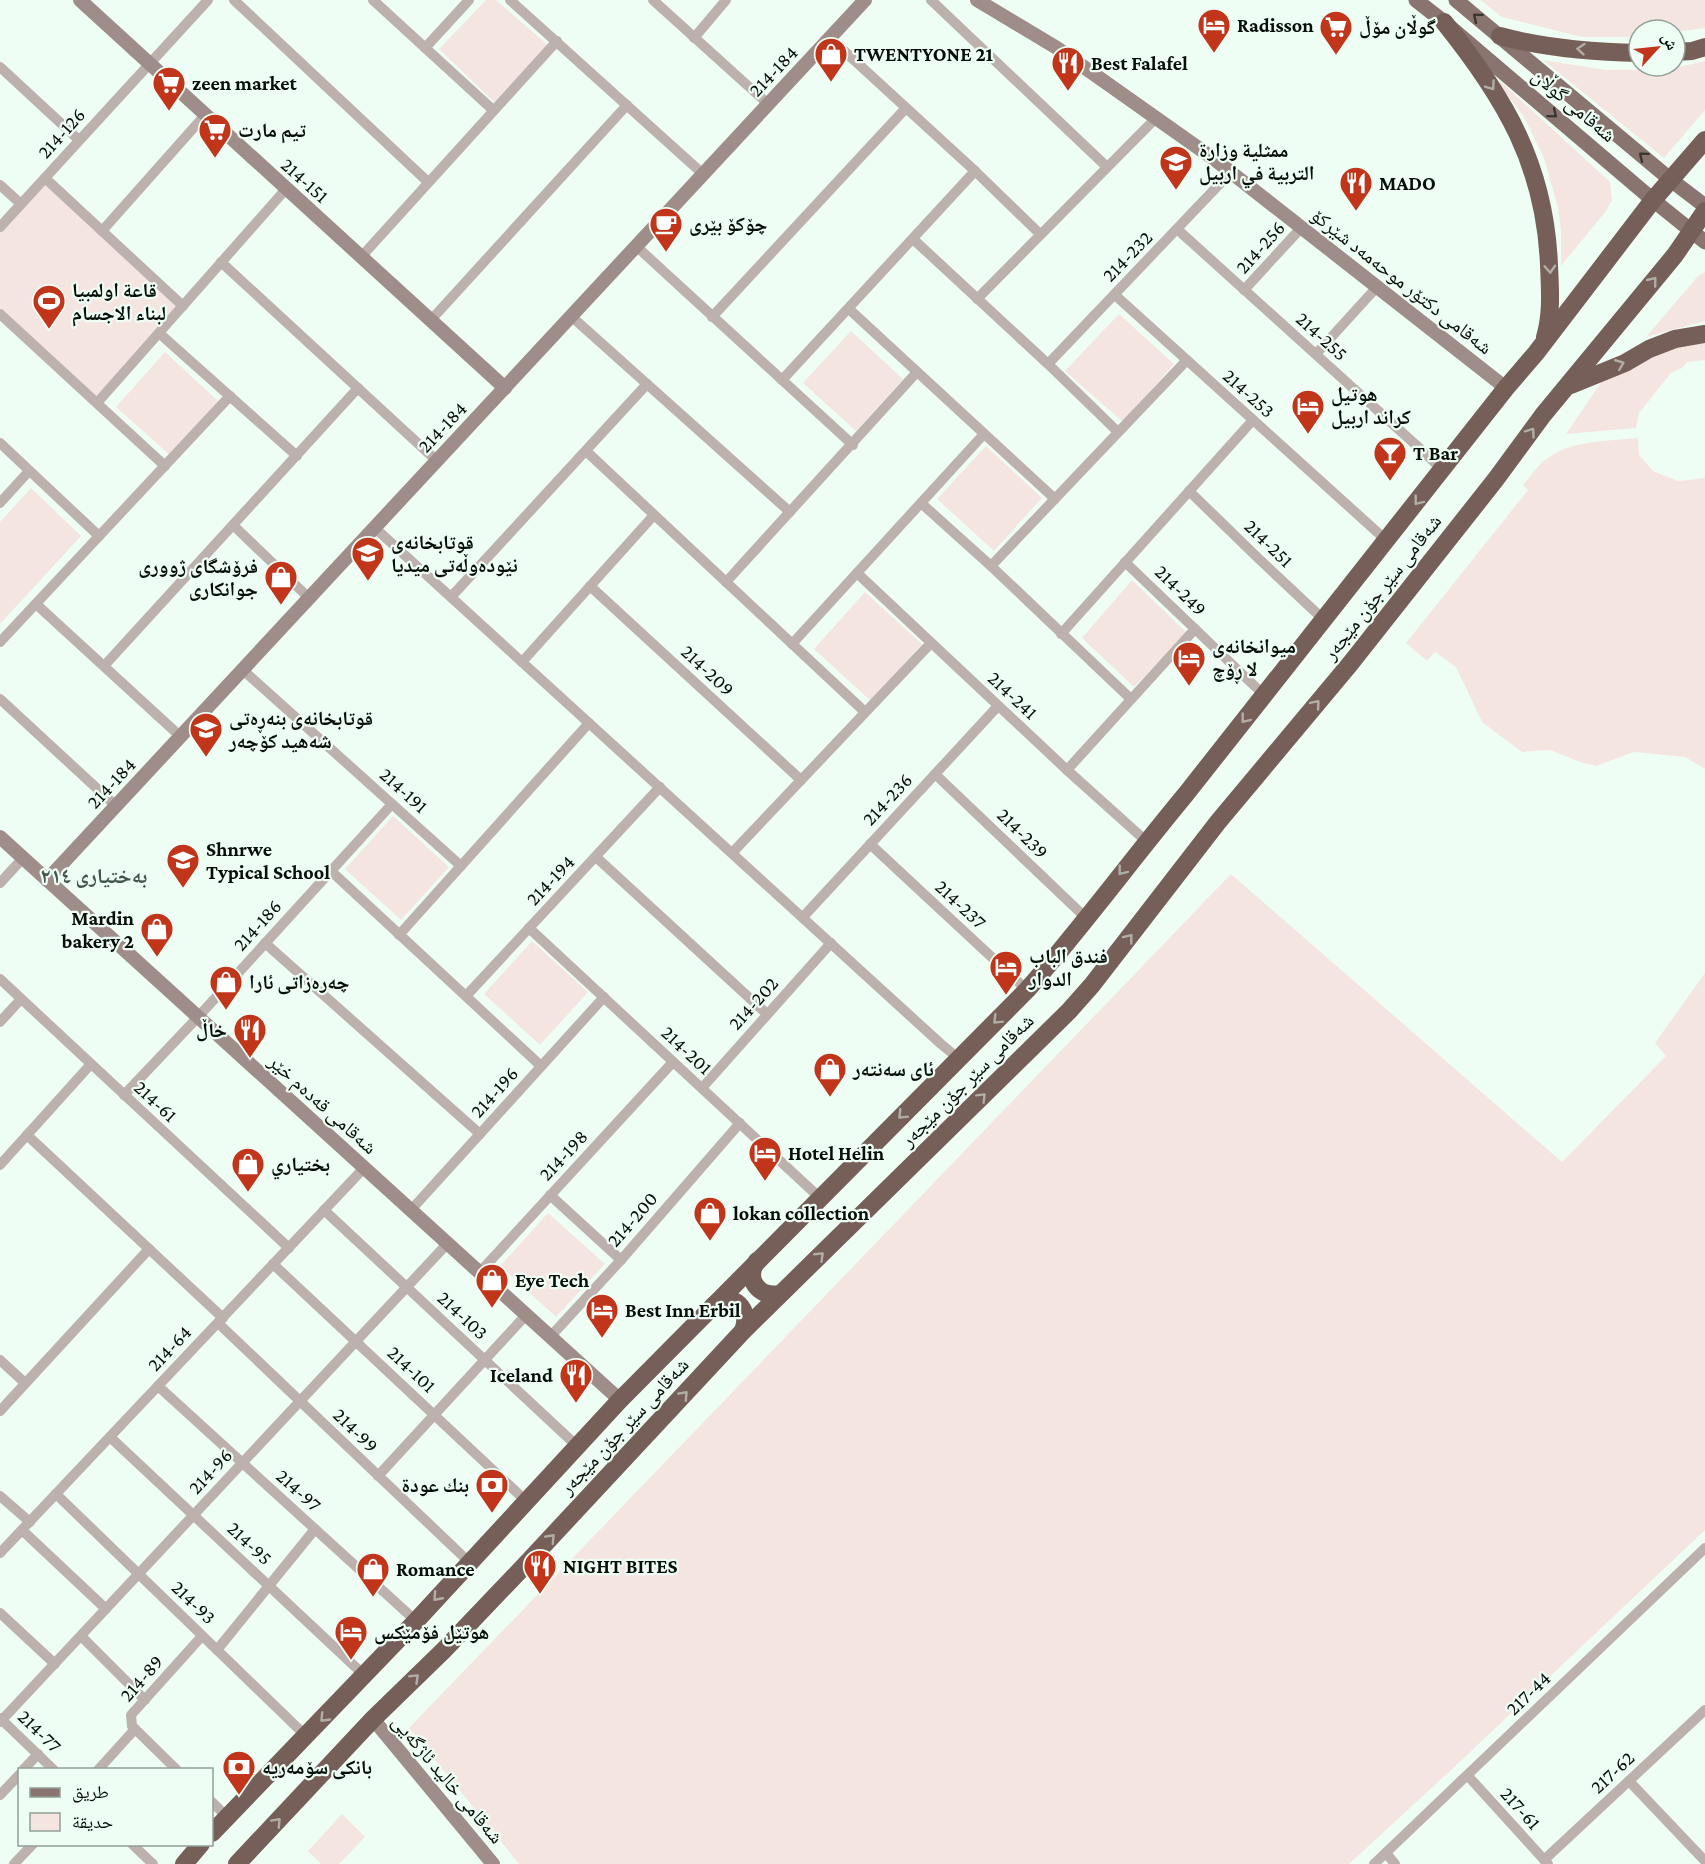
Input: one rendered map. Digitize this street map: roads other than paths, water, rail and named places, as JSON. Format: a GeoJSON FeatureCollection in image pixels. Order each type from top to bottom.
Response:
{"type":"FeatureCollection","features":[{"type":"Feature","properties":{"kind":"highway"},"geometry":{"type":"LineString","coordinates":[[1444,22],[1502,103],[1523,143],[1539,188],[1548,243],[1550,308],[1545,339],[1536,353]]}},
{"type":"Feature","properties":{"kind":"highway"},"geometry":{"type":"LineString","coordinates":[[1500,36],[1524,43],[1627,52]]}},
{"type":"Feature","properties":{"kind":"highway"},"geometry":{"type":"LineString","coordinates":[[1687,51],[1705,47]]}},
{"type":"Feature","properties":{"kind":"highway","name":"شەقامی سێر جۆن مێجەر"},"geometry":{"type":"LineString","coordinates":[[213,1832],[416,1621],[620,1400],[1027,990],[1055,958],[1536,353],[1653,200],[1705,140]]}},
{"type":"Feature","properties":{"kind":"highway","name":"شەقامی سێر جۆن مێجەر"},"geometry":{"type":"LineString","coordinates":[[237,1864],[373,1719],[452,1642],[743,1331],[1092,986],[1218,822],[1350,664],[1496,479],[1543,415],[1675,255],[1698,236],[1705,211]]}},
{"type":"Feature","properties":{"kind":"highway"},"geometry":{"type":"LineString","coordinates":[[1567,387],[1625,363],[1649,348],[1675,339],[1705,334]]}},
{"type":"Feature","properties":{"kind":"highway"},"geometry":{"type":"LineString","coordinates":[[757,1261],[752,1272],[754,1284],[768,1295],[780,1294]]}},
{"type":"Feature","properties":{"kind":"highway"},"geometry":{"type":"LineString","coordinates":[[714,1305],[731,1300],[741,1306],[746,1317],[743,1331]]}},
{"type":"Feature","properties":{"kind":"highway"},"geometry":{"type":"LineString","coordinates":[[184,1864],[200,1846]]}},
{"type":"Feature","properties":{"kind":"main road","name":"شەقامی گوڵان"},"geometry":{"type":"LineString","coordinates":[[1416,0],[1698,236]]}},
{"type":"Feature","properties":{"kind":"main road","name":"شەقامی گوڵان"},"geometry":{"type":"LineString","coordinates":[[1456,0],[1705,206]]}},
{"type":"Feature","properties":{"kind":"street","name":"214-151"},"geometry":{"type":"LineString","coordinates":[[80,0],[505,388]]}},
{"type":"Feature","properties":{"kind":"street","name":"214-126"},"geometry":{"type":"LineString","coordinates":[[0,227],[208,0]]}},
{"type":"Feature","properties":{"kind":"street"},"geometry":{"type":"LineString","coordinates":[[234,0],[428,182]]}},
{"type":"Feature","properties":{"kind":"street"},"geometry":{"type":"LineString","coordinates":[[373,0],[493,110]]}},
{"type":"Feature","properties":{"kind":"street"},"geometry":{"type":"LineString","coordinates":[[425,48],[469,0]]}},
{"type":"Feature","properties":{"kind":"street"},"geometry":{"type":"LineString","coordinates":[[510,0],[704,174]]}},
{"type":"Feature","properties":{"kind":"street"},"geometry":{"type":"LineString","coordinates":[[653,0],[768,104]]}},
{"type":"Feature","properties":{"kind":"street"},"geometry":{"type":"LineString","coordinates":[[694,38],[726,0]]}},
{"type":"Feature","properties":{"kind":"street","name":"214-184"},"geometry":{"type":"LineString","coordinates":[[47,880],[865,0]]}},
{"type":"Feature","properties":{"kind":"street"},"geometry":{"type":"LineString","coordinates":[[931,0],[1107,167]]}},
{"type":"Feature","properties":{"kind":"street","name":"شەقامی دکتۆر موحەمەد شێرکۆ"},"geometry":{"type":"LineString","coordinates":[[977,0],[1057,48],[1231,172],[1506,388]]}},
{"type":"Feature","properties":{"kind":"street"},"geometry":{"type":"LineString","coordinates":[[830,38],[1040,234]]}},
{"type":"Feature","properties":{"kind":"street"},"geometry":{"type":"LineString","coordinates":[[361,257],[557,41]]}},
{"type":"Feature","properties":{"kind":"street"},"geometry":{"type":"LineString","coordinates":[[0,67],[79,140]]}},
{"type":"Feature","properties":{"kind":"street"},"geometry":{"type":"LineString","coordinates":[[431,321],[627,105]]}},
{"type":"Feature","properties":{"kind":"street"},"geometry":{"type":"LineString","coordinates":[[712,317],[906,108]]}},
{"type":"Feature","properties":{"kind":"street"},"geometry":{"type":"LineString","coordinates":[[102,231],[205,115]]}},
{"type":"Feature","properties":{"kind":"street"},"geometry":{"type":"LineString","coordinates":[[977,298],[1156,118]]}},
{"type":"Feature","properties":{"kind":"street"},"geometry":{"type":"LineString","coordinates":[[782,380],[975,171]]}},
{"type":"Feature","properties":{"kind":"street","name":"214-232"},"geometry":{"type":"LineString","coordinates":[[1048,364],[1231,172]]}},
{"type":"Feature","properties":{"kind":"street"},"geometry":{"type":"LineString","coordinates":[[45,178],[183,306]]}},
{"type":"Feature","properties":{"kind":"street"},"geometry":{"type":"LineString","coordinates":[[0,185],[21,204]]}},
{"type":"Feature","properties":{"kind":"street"},"geometry":{"type":"LineString","coordinates":[[97,403],[286,189]]}},
{"type":"Feature","properties":{"kind":"street","name":"214-256"},"geometry":{"type":"LineString","coordinates":[[1244,290],[1301,228]]}},
{"type":"Feature","properties":{"kind":"street","name":"214-255"},"geometry":{"type":"LineString","coordinates":[[1177,229],[1442,470]]}},
{"type":"Feature","properties":{"kind":"street"},"geometry":{"type":"LineString","coordinates":[[913,239],[1118,432]]}},
{"type":"Feature","properties":{"kind":"street"},"geometry":{"type":"LineString","coordinates":[[636,246],[853,445]]}},
{"type":"Feature","properties":{"kind":"street"},"geometry":{"type":"LineString","coordinates":[[221,262],[437,461]]}},
{"type":"Feature","properties":{"kind":"street"},"geometry":{"type":"LineString","coordinates":[[1316,354],[1376,288]]}},
{"type":"Feature","properties":{"kind":"street","name":"214-253"},"geometry":{"type":"LineString","coordinates":[[1115,294],[1387,541]]}},
{"type":"Feature","properties":{"kind":"street"},"geometry":{"type":"LineString","coordinates":[[849,309],[1055,499]]}},
{"type":"Feature","properties":{"kind":"street"},"geometry":{"type":"LineString","coordinates":[[0,314],[165,466]]}},
{"type":"Feature","properties":{"kind":"street"},"geometry":{"type":"LineString","coordinates":[[571,316],[790,512]]}},
{"type":"Feature","properties":{"kind":"street"},"geometry":{"type":"LineString","coordinates":[[159,333],[297,456]]}},
{"type":"Feature","properties":{"kind":"street"},"geometry":{"type":"LineString","coordinates":[[991,566],[1187,360]]}},
{"type":"Feature","properties":{"kind":"street"},"geometry":{"type":"LineString","coordinates":[[726,582],[917,372]]}},
{"type":"Feature","properties":{"kind":"street"},"geometry":{"type":"LineString","coordinates":[[451,597],[647,384]]}},
{"type":"Feature","properties":{"kind":"street"},"geometry":{"type":"LineString","coordinates":[[104,666],[358,388]]}},
{"type":"Feature","properties":{"kind":"street"},"geometry":{"type":"LineString","coordinates":[[0,642],[230,396]]}},
{"type":"Feature","properties":{"kind":"street"},"geometry":{"type":"LineString","coordinates":[[1061,634],[1253,420]]}},
{"type":"Feature","properties":{"kind":"street"},"geometry":{"type":"LineString","coordinates":[[792,644],[984,434]]}},
{"type":"Feature","properties":{"kind":"street"},"geometry":{"type":"LineString","coordinates":[[0,443],[99,536]]}},
{"type":"Feature","properties":{"kind":"street"},"geometry":{"type":"LineString","coordinates":[[586,450],[865,712]]}},
{"type":"Feature","properties":{"kind":"street"},"geometry":{"type":"LineString","coordinates":[[0,503],[29,471]]}},
{"type":"Feature","properties":{"kind":"street","name":"214-251"},"geometry":{"type":"LineString","coordinates":[[1190,491],[1324,620]]}},
{"type":"Feature","properties":{"kind":"street"},"geometry":{"type":"LineString","coordinates":[[921,503],[1131,699]]}},
{"type":"Feature","properties":{"kind":"street"},"geometry":{"type":"LineString","coordinates":[[522,662],[654,515]]}},
{"type":"Feature","properties":{"kind":"street"},"geometry":{"type":"LineString","coordinates":[[233,525],[309,598]]}},
{"type":"Feature","properties":{"kind":"street"},"geometry":{"type":"LineString","coordinates":[[375,528],[958,1058]]}},
{"type":"Feature","properties":{"kind":"street","name":"214-249"},"geometry":{"type":"LineString","coordinates":[[1125,562],[1264,695]]}},
{"type":"Feature","properties":{"kind":"street","name":"214-241"},"geometry":{"type":"LineString","coordinates":[[857,573],[1067,771],[1146,841]]}},
{"type":"Feature","properties":{"kind":"street","name":"214-209"},"geometry":{"type":"LineString","coordinates":[[590,586],[801,780]]}},
{"type":"Feature","properties":{"kind":"street"},"geometry":{"type":"LineString","coordinates":[[36,604],[181,737]]}},
{"type":"Feature","properties":{"kind":"street"},"geometry":{"type":"LineString","coordinates":[[1067,771],[1195,629]]}},
{"type":"Feature","properties":{"kind":"street"},"geometry":{"type":"LineString","coordinates":[[732,853],[931,643]]}},
{"type":"Feature","properties":{"kind":"street","name":"214-191"},"geometry":{"type":"LineString","coordinates":[[243,670],[461,866]]}},
{"type":"Feature","properties":{"kind":"street"},"geometry":{"type":"LineString","coordinates":[[0,699],[116,806]]}},
{"type":"Feature","properties":{"kind":"street","name":"214-236"},"geometry":{"type":"LineString","coordinates":[[803,917],[998,706]]}},
{"type":"Feature","properties":{"kind":"street"},"geometry":{"type":"LineString","coordinates":[[399,934],[590,723]]}},
{"type":"Feature","properties":{"kind":"street","name":"214-239"},"geometry":{"type":"LineString","coordinates":[[935,774],[1086,918]]}},
{"type":"Feature","properties":{"kind":"street","name":"214-194"},"geometry":{"type":"LineString","coordinates":[[466,996],[660,787]]}},
{"type":"Feature","properties":{"kind":"street","name":"214-186"},"geometry":{"type":"LineString","coordinates":[[124,1095],[392,804]]}},
{"type":"Feature","properties":{"kind":"street","name":"شەقامی قەدەم خێر"},"geometry":{"type":"LineString","coordinates":[[0,837],[620,1400]]}},
{"type":"Feature","properties":{"kind":"street","name":"214-237"},"geometry":{"type":"LineString","coordinates":[[870,844],[1027,990]]}},
{"type":"Feature","properties":{"kind":"street"},"geometry":{"type":"LineString","coordinates":[[596,857],[767,1014]]}},
{"type":"Feature","properties":{"kind":"street"},"geometry":{"type":"LineString","coordinates":[[0,883],[23,858]]}},
{"type":"Feature","properties":{"kind":"street"},"geometry":{"type":"LineString","coordinates":[[331,871],[541,1066]]}},
{"type":"Feature","properties":{"kind":"street","name":"214-201"},"geometry":{"type":"LineString","coordinates":[[529,928],[820,1198]]}},
{"type":"Feature","properties":{"kind":"street"},"geometry":{"type":"LineString","coordinates":[[265,943],[480,1134]]}},
{"type":"Feature","properties":{"kind":"street","name":"214-202"},"geometry":{"type":"LineString","coordinates":[[702,1088],[831,943]]}},
{"type":"Feature","properties":{"kind":"street","name":"214-61"},"geometry":{"type":"LineString","coordinates":[[0,979],[289,1248]]}},
{"type":"Feature","properties":{"kind":"street","name":"214-196"},"geometry":{"type":"LineString","coordinates":[[411,1210],[604,997]]}},
{"type":"Feature","properties":{"kind":"street"},"geometry":{"type":"LineString","coordinates":[[0,1022],[21,999]]}},
{"type":"Feature","properties":{"kind":"street","name":"214-198"},"geometry":{"type":"LineString","coordinates":[[479,1273],[673,1062]]}},
{"type":"Feature","properties":{"kind":"street"},"geometry":{"type":"LineString","coordinates":[[0,1165],[91,1064]]}},
{"type":"Feature","properties":{"kind":"street","name":"214-200"},"geometry":{"type":"LineString","coordinates":[[550,1337],[621,1260],[740,1123]]}},
{"type":"Feature","properties":{"kind":"street","name":"214-99"},"geometry":{"type":"LineString","coordinates":[[27,1135],[149,1249],[300,1401],[469,1562]]}},
{"type":"Feature","properties":{"kind":"street","name":"214-64"},"geometry":{"type":"LineString","coordinates":[[0,1553],[364,1168]]}},
{"type":"Feature","properties":{"kind":"street"},"geometry":{"type":"LineString","coordinates":[[550,1195],[621,1260]]}},
{"type":"Feature","properties":{"kind":"street","name":"214-103"},"geometry":{"type":"LineString","coordinates":[[324,1210],[577,1446]]}},
{"type":"Feature","properties":{"kind":"street","name":"214-96"},"geometry":{"type":"LineString","coordinates":[[1,1720],[447,1244]]}},
{"type":"Feature","properties":{"kind":"street"},"geometry":{"type":"LineString","coordinates":[[0,1411],[149,1249]]}},
{"type":"Feature","properties":{"kind":"street","name":"214-101"},"geometry":{"type":"LineString","coordinates":[[273,1264],[526,1501]]}},
{"type":"Feature","properties":{"kind":"street"},"geometry":{"type":"LineString","coordinates":[[378,1476],[526,1315]]}},
{"type":"Feature","properties":{"kind":"street"},"geometry":{"type":"LineString","coordinates":[[0,1360],[25,1383]]}},
{"type":"Feature","properties":{"kind":"street","name":"214-97"},"geometry":{"type":"LineString","coordinates":[[158,1386],[416,1621]]}},
{"type":"Feature","properties":{"kind":"street","name":"214-95"},"geometry":{"type":"LineString","coordinates":[[110,1437],[364,1675]]}},
{"type":"Feature","properties":{"kind":"street","name":"214-93"},"geometry":{"type":"LineString","coordinates":[[56,1494],[306,1736]]}},
{"type":"Feature","properties":{"kind":"street"},"geometry":{"type":"LineString","coordinates":[[0,1496],[106,1609]]}},
{"type":"Feature","properties":{"kind":"street"},"geometry":{"type":"LineString","coordinates":[[217,1650],[315,1529]]}},
{"type":"Feature","properties":{"kind":"street","name":"217-44"},"geometry":{"type":"LineString","coordinates":[[1374,1864],[1705,1548]]}},
{"type":"Feature","properties":{"kind":"street"},"geometry":{"type":"LineString","coordinates":[[0,1613],[55,1664]]}},
{"type":"Feature","properties":{"kind":"street"},"geometry":{"type":"LineString","coordinates":[[81,1636],[145,1700]]}},
{"type":"Feature","properties":{"kind":"street","name":"214-89"},"geometry":{"type":"LineString","coordinates":[[175,1768],[132,1726],[131,1715],[202,1636]]}},
{"type":"Feature","properties":{"kind":"street","name":"217-62"},"geometry":{"type":"LineString","coordinates":[[1546,1862],[1705,1710]]}},
{"type":"Feature","properties":{"kind":"street","name":"شەقامی خالید ئاژگەیی"},"geometry":{"type":"LineString","coordinates":[[373,1719],[493,1864]]}},
{"type":"Feature","properties":{"kind":"street","name":"214-77"},"geometry":{"type":"LineString","coordinates":[[1,1720],[52,1768]]}},
{"type":"Feature","properties":{"kind":"street"},"geometry":{"type":"LineString","coordinates":[[100,1768],[135,1729]]}},
{"type":"Feature","properties":{"kind":"street"},"geometry":{"type":"LineString","coordinates":[[25,1768],[38,1754]]}},
{"type":"Feature","properties":{"kind":"street"},"geometry":{"type":"LineString","coordinates":[[0,1795],[18,1776]]}},
{"type":"Feature","properties":{"kind":"street","name":"217-61"},"geometry":{"type":"LineString","coordinates":[[1468,1776],[1546,1862]]}},
{"type":"Feature","properties":{"kind":"street"},"geometry":{"type":"LineString","coordinates":[[1629,1781],[1705,1860]]}},
{"type":"Feature","properties":{"kind":"street"},"geometry":{"type":"LineString","coordinates":[[213,1803],[226,1816]]}},
{"type":"Feature","properties":{"kind":"street"},"geometry":{"type":"LineString","coordinates":[[14,1864],[32,1846]]}},
{"type":"Feature","properties":{"kind":"street"},"geometry":{"type":"LineString","coordinates":[[133,1846],[153,1864]]}},
{"type":"Feature","properties":{"kind":"street"},"geometry":{"type":"LineString","coordinates":[[1386,1853],[1395,1864]]}},
{"type":"Feature","properties":{"kind":"place","name":"Radisson"},"geometry":{"type":"Point","coordinates":[1214,54]}},
{"type":"Feature","properties":{"kind":"place","name":"گوڵان مۆڵ"},"geometry":{"type":"Point","coordinates":[1336,56]}},
{"type":"Feature","properties":{"kind":"place","name":"TWENTYONE 21"},"geometry":{"type":"Point","coordinates":[831,83]}},
{"type":"Feature","properties":{"kind":"place","name":"Best Falafel"},"geometry":{"type":"Point","coordinates":[1068,92]}},
{"type":"Feature","properties":{"kind":"place","name":"zeen market"},"geometry":{"type":"Point","coordinates":[169,112]}},
{"type":"Feature","properties":{"kind":"place","name":"تيم مارت"},"geometry":{"type":"Point","coordinates":[215,159]}},
{"type":"Feature","properties":{"kind":"place","name":"ممثلية وزارة التربية في اربيل"},"geometry":{"type":"Point","coordinates":[1176,191]}},
{"type":"Feature","properties":{"kind":"place","name":"MADO"},"geometry":{"type":"Point","coordinates":[1356,212]}},
{"type":"Feature","properties":{"kind":"place","name":"چۆکۆ بێری"},"geometry":{"type":"Point","coordinates":[666,253]}},
{"type":"Feature","properties":{"kind":"place","name":"قاعة اولمبيا لبناء الاجسام"},"geometry":{"type":"Point","coordinates":[49,330]}},
{"type":"Feature","properties":{"kind":"place","name":"هوتيل كراند اربيل"},"geometry":{"type":"Point","coordinates":[1308,435]}},
{"type":"Feature","properties":{"kind":"place","name":"T Bar"},"geometry":{"type":"Point","coordinates":[1390,482]}},
{"type":"Feature","properties":{"kind":"place","name":"قوتابخانەی نێودەوڵەتی میدیا"},"geometry":{"type":"Point","coordinates":[368,582]}},
{"type":"Feature","properties":{"kind":"place","name":"فرۆشگای ژووری جوانکاری"},"geometry":{"type":"Point","coordinates":[281,606]}},
{"type":"Feature","properties":{"kind":"place","name":"میوانخانەی لا ڕۆچ"},"geometry":{"type":"Point","coordinates":[1189,687]}},
{"type":"Feature","properties":{"kind":"place","name":"قوتابخانەی بنەڕەتی شەهید کۆچەر"},"geometry":{"type":"Point","coordinates":[206,758]}},
{"type":"Feature","properties":{"kind":"place","name":"Shnrwe Typical School"},"geometry":{"type":"Point","coordinates":[183,889]}},
{"type":"Feature","properties":{"kind":"place","name":"Mardin bakery 2"},"geometry":{"type":"Point","coordinates":[157,958]}},
{"type":"Feature","properties":{"kind":"place","name":"فندق الباب الدوار"},"geometry":{"type":"Point","coordinates":[1006,996]}},
{"type":"Feature","properties":{"kind":"place","name":"چەرەزاتی ئارا"},"geometry":{"type":"Point","coordinates":[226,1011]}},
{"type":"Feature","properties":{"kind":"place","name":"خاڵ"},"geometry":{"type":"Point","coordinates":[250,1059]}},
{"type":"Feature","properties":{"kind":"place","name":"ئای سەنتەر"},"geometry":{"type":"Point","coordinates":[830,1098]}},
{"type":"Feature","properties":{"kind":"place","name":"Hotel Helin"},"geometry":{"type":"Point","coordinates":[765,1182]}},
{"type":"Feature","properties":{"kind":"place","name":"بختياري"},"geometry":{"type":"Point","coordinates":[248,1193]}},
{"type":"Feature","properties":{"kind":"place","name":"lokan collection"},"geometry":{"type":"Point","coordinates":[710,1242]}},
{"type":"Feature","properties":{"kind":"place","name":"Eye Tech"},"geometry":{"type":"Point","coordinates":[492,1309]}},
{"type":"Feature","properties":{"kind":"place","name":"Best Inn Erbil"},"geometry":{"type":"Point","coordinates":[602,1339]}},
{"type":"Feature","properties":{"kind":"place","name":"Iceland"},"geometry":{"type":"Point","coordinates":[576,1404]}},
{"type":"Feature","properties":{"kind":"place","name":"بنك عودة"},"geometry":{"type":"Point","coordinates":[492,1514]}},
{"type":"Feature","properties":{"kind":"place","name":"NIGHT BITES"},"geometry":{"type":"Point","coordinates":[540,1595]}},
{"type":"Feature","properties":{"kind":"place","name":"Romance"},"geometry":{"type":"Point","coordinates":[373,1598]}},
{"type":"Feature","properties":{"kind":"place","name":"هوتێل فۆمێکس"},"geometry":{"type":"Point","coordinates":[351,1661]}},
{"type":"Feature","properties":{"kind":"place","name":"بانکی سۆمەریە"},"geometry":{"type":"Point","coordinates":[239,1796]}},
{"type":"Feature","properties":{"kind":"district","name":"بەختیاری ٢١٤"},"geometry":{"type":"Point","coordinates":[94,876]}}]}
